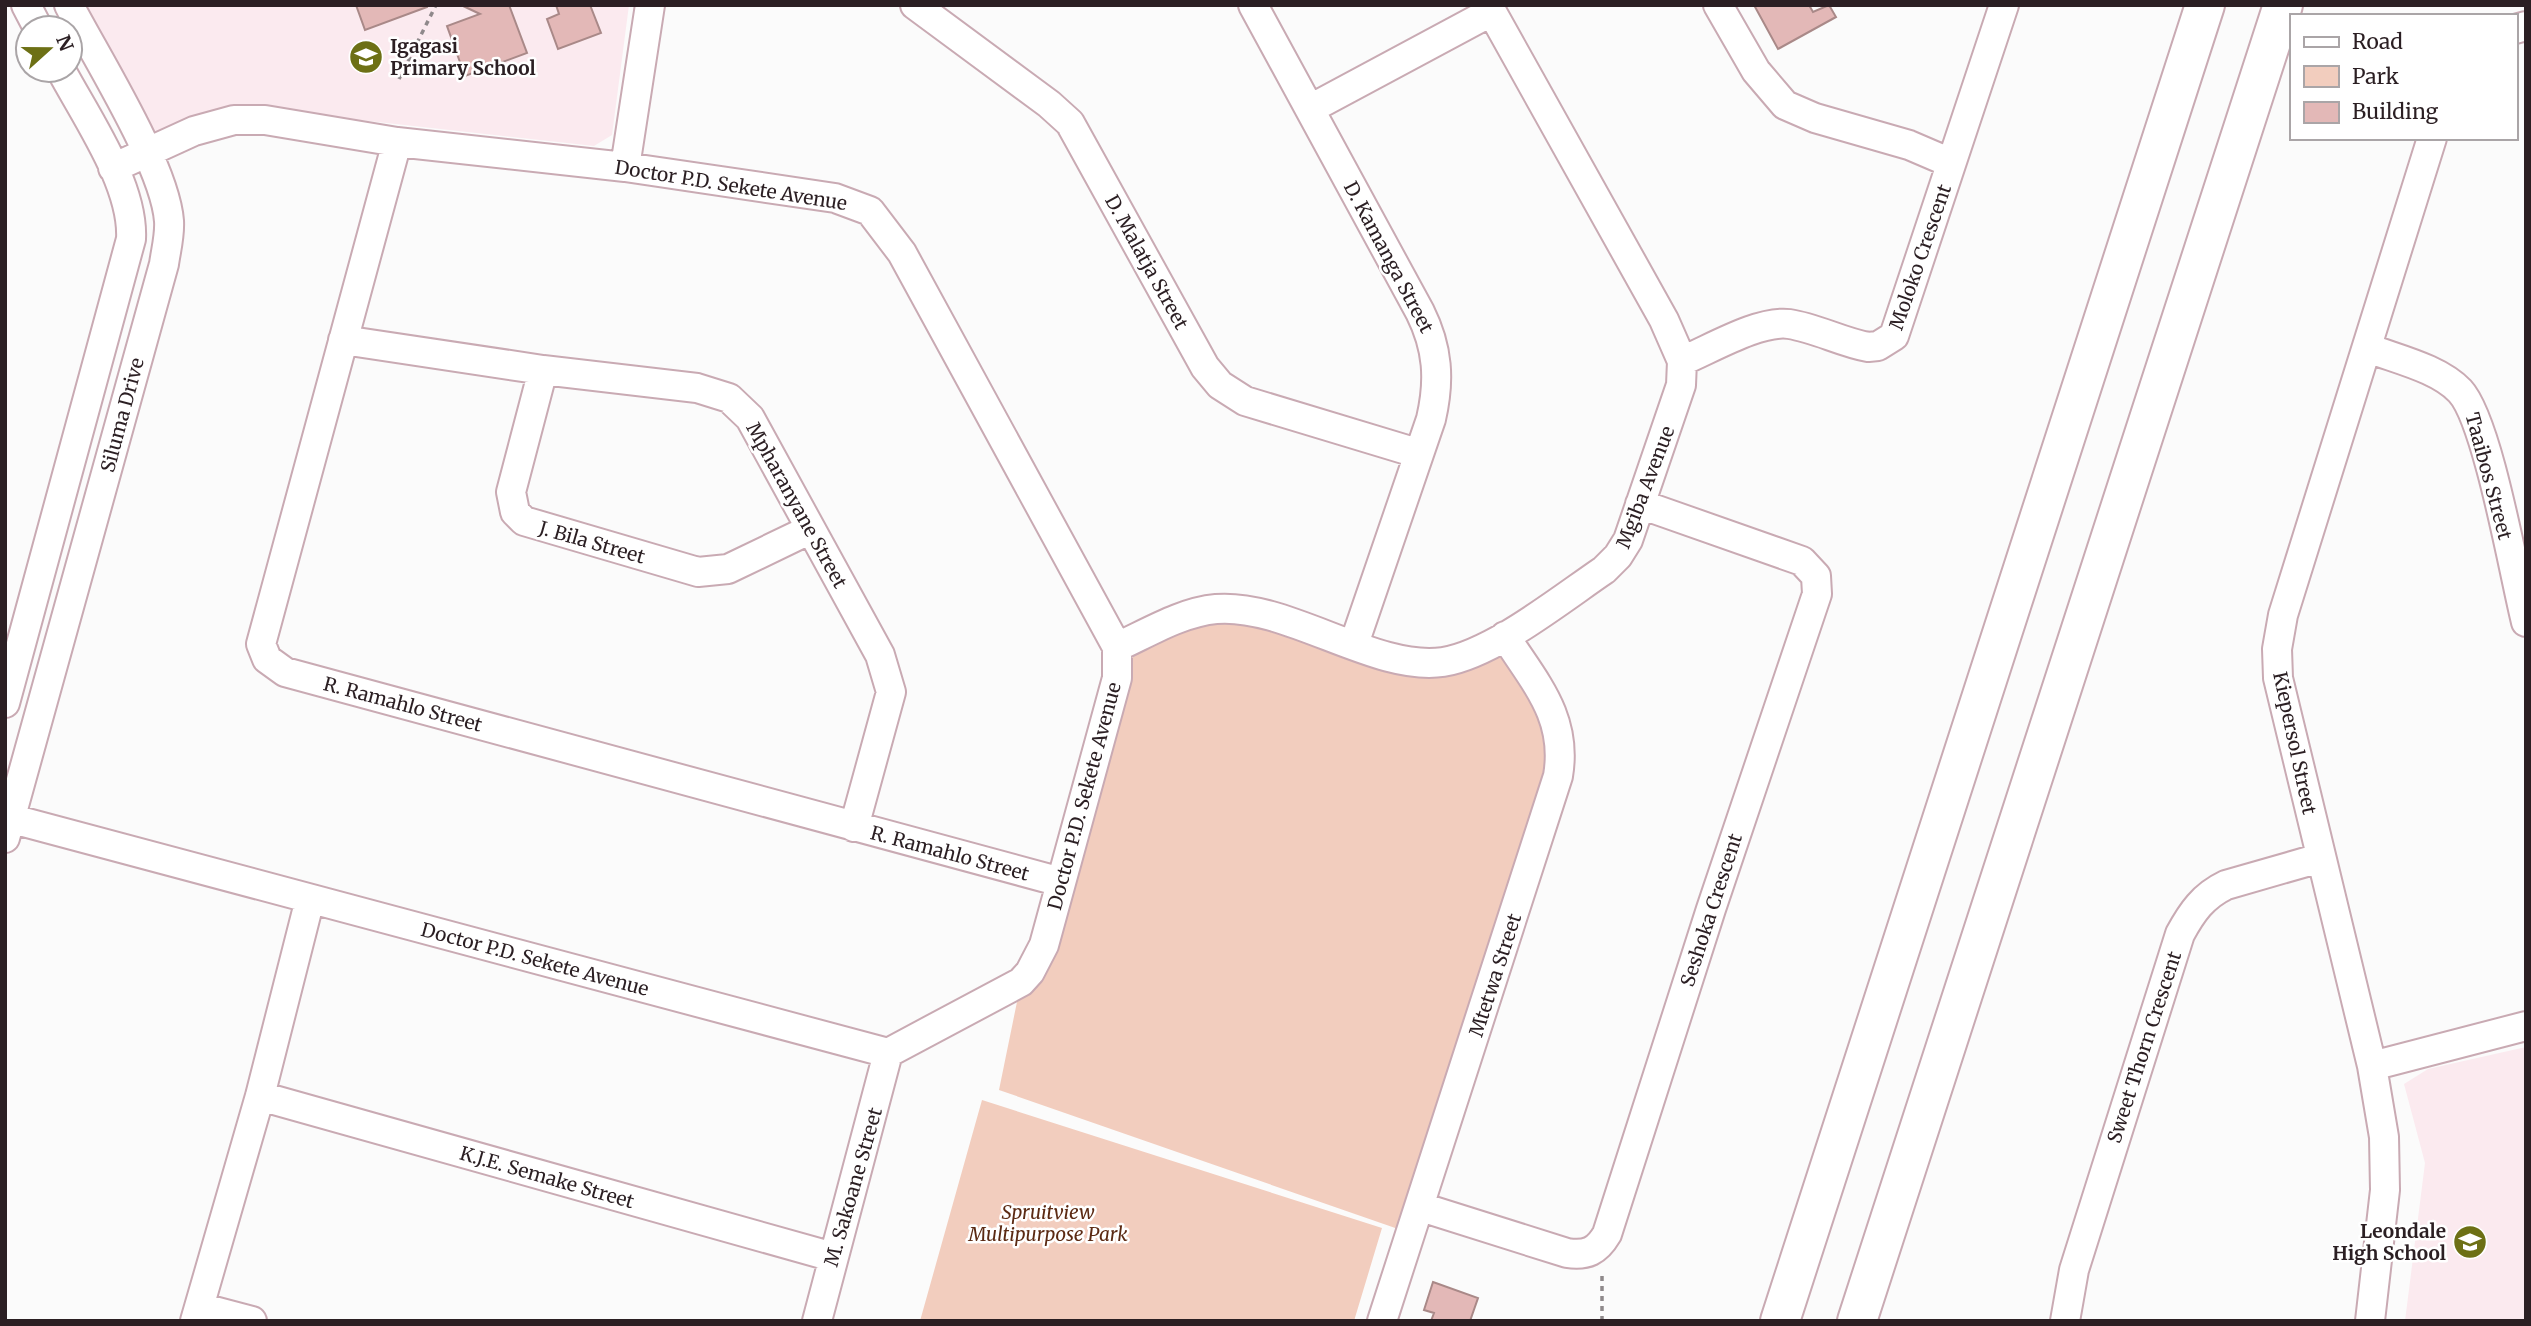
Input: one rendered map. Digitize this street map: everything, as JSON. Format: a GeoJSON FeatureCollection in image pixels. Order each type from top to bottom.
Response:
{"type":"FeatureCollection","features":[{"type":"Feature","properties":{"kind":"highway"},"geometry":{"type":"LineString","coordinates":[[1780,1321],[2205,5]]}},
{"type":"Feature","properties":{"kind":"highway"},"geometry":{"type":"LineString","coordinates":[[1857,1321],[2283,5]]}},
{"type":"Feature","properties":{"kind":"street","name":"Siluma Drive"},"geometry":{"type":"LineString","coordinates":[[7,825],[164,264],[169,222],[164,198],[146,152],[69,5]]}},
{"type":"Feature","properties":{"kind":"street"},"geometry":{"type":"LineString","coordinates":[[625,167],[650,5]]}},
{"type":"Feature","properties":{"kind":"street","name":"D. Malatja Street"},"geometry":{"type":"LineString","coordinates":[[915,5],[1049,104],[1070,124],[1206,367],[1220,385],[1245,401],[1417,453]]}},
{"type":"Feature","properties":{"kind":"street","name":"D. Kamanga Street"},"geometry":{"type":"LineString","coordinates":[[1253,5],[1430,332],[1437,366],[1436,399],[1354,644]]}},
{"type":"Feature","properties":{"kind":"street","name":"Moloko Crescent"},"geometry":{"type":"LineString","coordinates":[[1718,5],[1755,71],[1785,106],[1815,118],[1909,145],[1951,163]]}},
{"type":"Feature","properties":{"kind":"street","name":"Moloko Crescent"},"geometry":{"type":"LineString","coordinates":[[1682,361],[1753,330],[1779,324],[1801,327],[1868,347],[1878,346],[1889,340],[1900,326],[2004,5]]}},
{"type":"Feature","properties":{"kind":"street"},"geometry":{"type":"LineString","coordinates":[[1310,109],[1490,9],[1656,305],[1682,361]]}},
{"type":"Feature","properties":{"kind":"street","name":"Siluma Drive"},"geometry":{"type":"LineString","coordinates":[[5,703],[129,250],[130,215],[113,168],[68,84]]}},
{"type":"Feature","properties":{"kind":"street","name":"Doctor P.D. Sekete Avenue"},"geometry":{"type":"LineString","coordinates":[[7,825],[310,899],[888,1053],[1021,982],[1038,960],[1117,678],[1117,647],[902,253],[870,211],[835,198],[625,167],[397,142],[250,119],[194,131],[113,168]]}},
{"type":"Feature","properties":{"kind":"street","name":"Kiepersol Street"},"geometry":{"type":"LineString","coordinates":[[2370,1321],[2386,1170],[2372,1066],[2278,678],[2277,649],[2283,615],[2431,140]]}},
{"type":"Feature","properties":{"kind":"street","name":"R. Ramahlo Street"},"geometry":{"type":"LineString","coordinates":[[397,142],[261,644],[272,664],[285,672],[1060,882]]}},
{"type":"Feature","properties":{"kind":"street","name":"Mpharanyane Street"},"geometry":{"type":"LineString","coordinates":[[342,340],[543,370],[696,388],[729,398],[750,418],[809,530],[880,655],[890,681],[889,706],[854,827]]}},
{"type":"Feature","properties":{"kind":"street","name":"Taaibos Street"},"geometry":{"type":"LineString","coordinates":[[2368,348],[2438,376],[2459,390],[2468,401],[2482,437],[2526,622]]}},
{"type":"Feature","properties":{"kind":"street","name":"Mgiba Avenue"},"geometry":{"type":"LineString","coordinates":[[1117,647],[1193,614],[1237,608],[1425,663],[1463,656],[1505,636],[1604,570],[1618,556],[1640,504],[1675,404],[1681,385],[1682,361]]}},
{"type":"Feature","properties":{"kind":"street","name":"J. Bila Street"},"geometry":{"type":"LineString","coordinates":[[543,370],[511,492],[512,504],[524,521],[698,572],[728,569],[809,530]]}},
{"type":"Feature","properties":{"kind":"street","name":"Seshoka Crescent"},"geometry":{"type":"LineString","coordinates":[[1591,1253],[1607,1234],[1818,588],[1816,576],[1802,561],[1640,504]]}},
{"type":"Feature","properties":{"kind":"street","name":"Mtetwa Street"},"geometry":{"type":"LineString","coordinates":[[1382,1321],[1421,1207],[1561,760],[1561,740],[1550,705],[1505,636]]}},
{"type":"Feature","properties":{"kind":"street","name":"Sweet Thorn Crescent"},"geometry":{"type":"LineString","coordinates":[[2065,1321],[2067,1292],[2180,934],[2192,912],[2212,891],[2226,885],[2320,858]]}},
{"type":"Feature","properties":{"kind":"street"},"geometry":{"type":"LineString","coordinates":[[252,1321],[197,1314],[260,1096],[310,899]]}},
{"type":"Feature","properties":{"kind":"street"},"geometry":{"type":"LineString","coordinates":[[2372,1066],[2526,1026]]}},
{"type":"Feature","properties":{"kind":"street","name":"M. Sakoane Street"},"geometry":{"type":"LineString","coordinates":[[817,1321],[888,1053]]}},
{"type":"Feature","properties":{"kind":"street","name":"K.J.E. Semake Street"},"geometry":{"type":"LineString","coordinates":[[260,1096],[833,1257]]}},
{"type":"Feature","properties":{"kind":"street"},"geometry":{"type":"LineString","coordinates":[[1421,1207],[1567,1253],[1591,1253]]}},
{"type":"Feature","properties":{"kind":"path"},"geometry":{"type":"LineString","coordinates":[[399,79],[436,5]]}},
{"type":"Feature","properties":{"kind":"path"},"geometry":{"type":"LineString","coordinates":[[1591,1253],[1601,1261],[1604,1281],[1602,1321]]}},
{"type":"Feature","properties":{"kind":"shaded area","name":"Igagasi Primary School"},"geometry":{"type":"Polygon","coordinates":[[[82,5],[629,5],[612,135],[594,146],[251,108],[156,134],[147,130],[82,5]]]}},
{"type":"Feature","properties":{"kind":"shaded area","name":"Leondale High School"},"geometry":{"type":"Polygon","coordinates":[[[2526,1047],[2526,1321],[2405,1321],[2425,1163],[2404,1084],[2428,1069],[2526,1047]]]}},
{"type":"Feature","properties":{"kind":"green space"},"geometry":{"type":"Polygon","coordinates":[[[1231,616],[1427,677],[1458,671],[1499,656],[1518,678],[1534,704],[1550,746],[1552,760],[1401,1230],[999,1090],[1018,997],[1129,660],[1177,632],[1231,616]]]}},
{"type":"Feature","properties":{"kind":"green space","name":"Spruitview Multipurpose Park"},"geometry":{"type":"Polygon","coordinates":[[[982,1100],[1382,1228],[1354,1321],[920,1321],[982,1100]]]}},
{"type":"Feature","properties":{"kind":"building"},"geometry":{"type":"Polygon","coordinates":[[[356,5],[427,5],[427,7],[365,30],[356,5]]]}},
{"type":"Feature","properties":{"kind":"building"},"geometry":{"type":"Polygon","coordinates":[[[461,5],[509,5],[527,53],[465,76],[447,26],[480,14],[461,5]]]}},
{"type":"Feature","properties":{"kind":"building"},"geometry":{"type":"Polygon","coordinates":[[[556,5],[590,5],[601,33],[558,49],[547,19],[559,14],[556,5]]]}},
{"type":"Feature","properties":{"kind":"building"},"geometry":{"type":"Polygon","coordinates":[[[1754,5],[1809,5],[1813,12],[1829,5],[1836,17],[1778,49],[1754,5]]]}},
{"type":"Feature","properties":{"kind":"building"},"geometry":{"type":"Polygon","coordinates":[[[1433,1282],[1478,1298],[1470,1321],[1431,1321],[1434,1313],[1424,1310],[1433,1282]]]}},
{"type":"Feature","properties":{"kind":"place","name":"Igagasi Primary School"},"geometry":{"type":"Point","coordinates":[366,57]}},
{"type":"Feature","properties":{"kind":"place","name":"Leondale High School"},"geometry":{"type":"Point","coordinates":[2470,1242]}}]}
